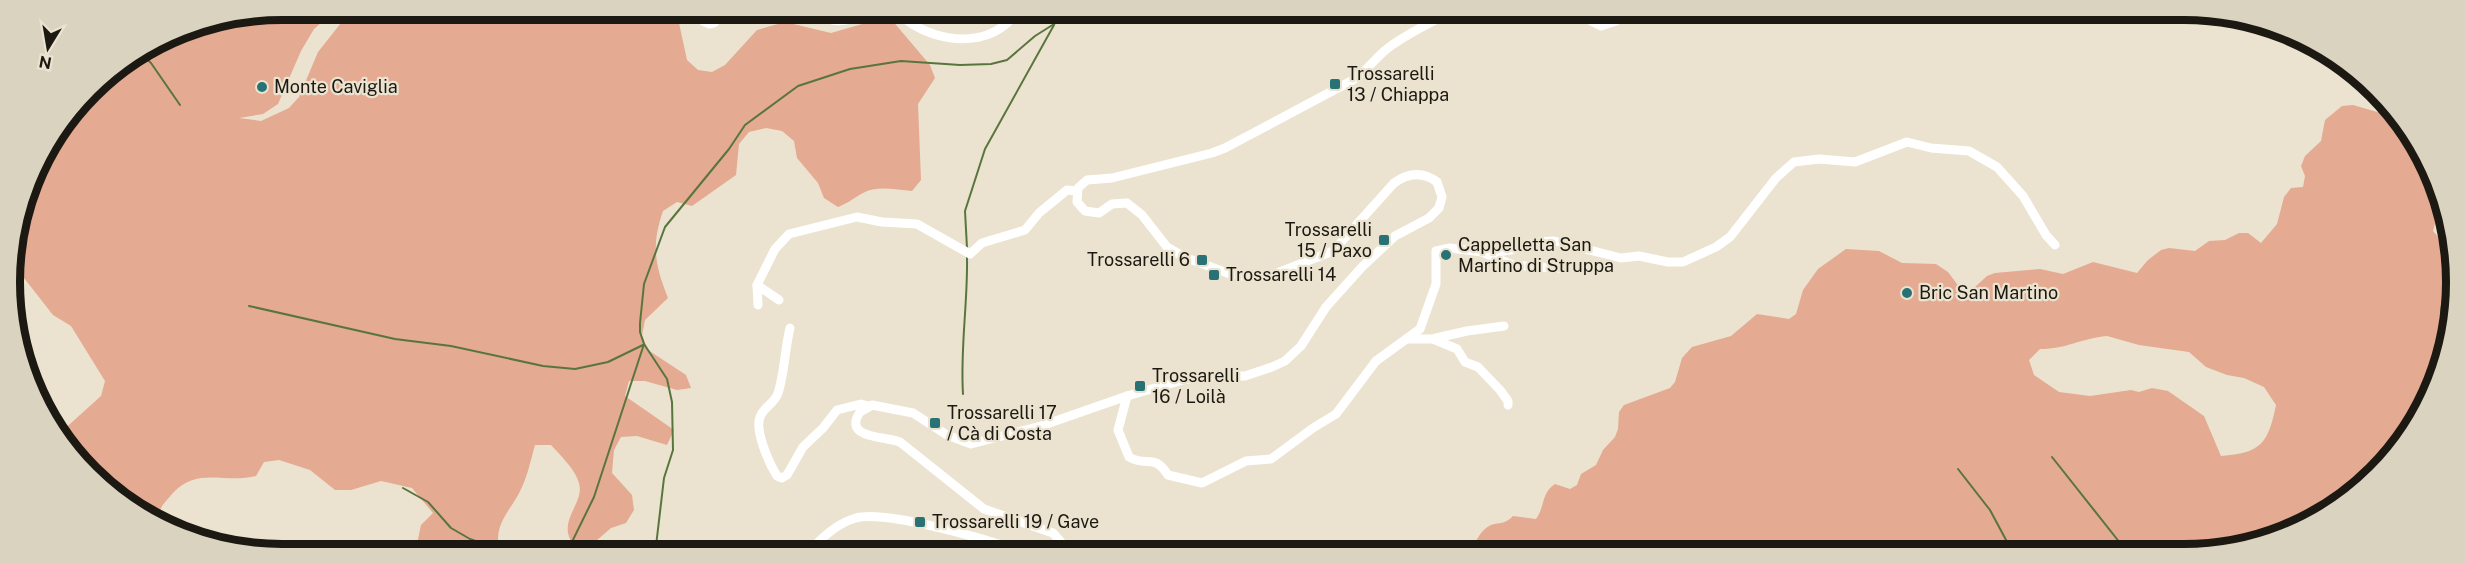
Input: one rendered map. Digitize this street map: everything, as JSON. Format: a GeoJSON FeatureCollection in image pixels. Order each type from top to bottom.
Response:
{"type":"FeatureCollection","features":[{"type":"Feature","properties":{"kind":"street"},"geometry":{"type":"LineString","coordinates":[[906,20],[923,31],[938,36],[964,39],[991,33],[1009,20]]}},
{"type":"Feature","properties":{"kind":"street"},"geometry":{"type":"LineString","coordinates":[[790,328],[779,390],[773,402],[760,416],[758,424],[759,435],[774,470],[777,476],[784,477],[803,447],[823,428],[837,410],[861,404],[913,413],[947,435],[971,444],[1041,426],[1127,396],[1206,376],[1245,376],[1285,361],[1307,339],[1326,307],[1362,267],[1395,236],[1429,218],[1439,208],[1442,192],[1437,182],[1432,178],[1415,174],[1401,178],[1333,251],[1268,277],[1230,274],[1184,257],[1160,240],[1142,215],[1131,205],[1116,203],[1100,213],[1089,213],[1077,202],[1077,192],[1082,183],[1087,180],[1112,178],[1225,148],[1353,80],[1391,46],[1437,20]]}},
{"type":"Feature","properties":{"kind":"street"},"geometry":{"type":"LineString","coordinates":[[1590,20],[1601,26],[1613,23],[1615,20]]}},
{"type":"Feature","properties":{"kind":"street"},"geometry":{"type":"LineString","coordinates":[[1127,396],[1118,430],[1127,455],[1133,460],[1156,463],[1164,468],[1168,475],[1200,483],[1246,460],[1271,459],[1336,414],[1370,368],[1384,354],[1420,329],[1431,302],[1437,274],[1436,251],[1450,248],[1490,254],[1537,242],[1554,241],[1621,258],[1639,256],[1668,262],[1683,262],[1716,247],[1730,237],[1772,183],[1794,162],[1819,159],[1855,162],[1907,142],[1931,148],[1969,152],[1997,167],[2023,196],[2046,235],[2055,245]]}},
{"type":"Feature","properties":{"kind":"street"},"geometry":{"type":"LineString","coordinates":[[758,305],[757,285],[775,249],[785,236],[797,231],[856,217],[882,222],[908,222],[917,224],[970,254],[982,243],[1025,230],[1039,213],[1067,190],[1077,192]]}},
{"type":"Feature","properties":{"kind":"street"},"geometry":{"type":"LineString","coordinates":[[1490,254],[1497,260],[1513,265],[1564,269]]}},
{"type":"Feature","properties":{"kind":"street"},"geometry":{"type":"LineString","coordinates":[[757,285],[779,300]]}},
{"type":"Feature","properties":{"kind":"street"},"geometry":{"type":"LineString","coordinates":[[1406,339],[1433,339],[1467,330],[1504,326]]}},
{"type":"Feature","properties":{"kind":"street"},"geometry":{"type":"LineString","coordinates":[[1433,339],[1457,349],[1465,362],[1481,370],[1505,397],[1508,405]]}},
{"type":"Feature","properties":{"kind":"street"},"geometry":{"type":"LineString","coordinates":[[868,406],[857,415],[860,433],[865,436],[893,439],[908,447],[984,509],[1053,533],[1061,544]]}},
{"type":"Feature","properties":{"kind":"street"},"geometry":{"type":"LineString","coordinates":[[817,544],[841,524],[869,515],[960,533],[995,544]]}},
{"type":"Feature","properties":{"kind":"shaded area"},"geometry":{"type":"Polygon","coordinates":[[[265,20],[324,20],[314,29],[301,51],[278,104],[263,114],[239,118],[261,121],[289,108],[299,97],[318,52],[343,20],[678,20],[687,60],[698,70],[712,72],[725,65],[757,30],[785,22],[831,33],[876,20],[892,20],[930,65],[935,78],[918,104],[921,180],[912,191],[874,189],[838,207],[824,198],[818,183],[797,158],[794,141],[782,131],[766,128],[749,132],[739,144],[736,175],[692,206],[677,202],[663,211],[657,235],[656,255],[668,298],[645,320],[642,335],[648,350],[686,375],[691,388],[677,390],[645,381],[629,381],[625,396],[674,430],[667,445],[637,436],[621,437],[614,450],[612,473],[632,495],[634,510],[626,523],[611,528],[593,544],[572,544],[569,538],[569,520],[579,495],[579,483],[571,468],[551,445],[535,445],[522,487],[500,526],[498,544],[417,544],[421,525],[433,513],[412,488],[381,481],[351,490],[335,490],[310,470],[279,460],[264,462],[256,476],[201,478],[191,481],[172,494],[159,513],[122,490],[96,468],[65,429],[101,396],[105,381],[71,326],[53,315],[24,278],[20,277],[20,265],[28,214],[33,198],[55,151],[74,122],[96,96],[136,64],[182,39],[214,28],[265,20]]]}},
{"type":"Feature","properties":{"kind":"shaded area"},"geometry":{"type":"Polygon","coordinates":[[[2353,105],[2384,114],[2401,136],[2431,194],[2436,220],[2433,231],[2442,240],[2443,248],[2445,299],[2437,350],[2426,382],[2391,442],[2369,468],[2343,490],[2283,525],[2251,536],[2200,544],[1474,544],[1487,527],[1506,522],[1513,516],[1536,519],[1547,492],[1555,484],[1570,489],[1577,485],[1581,474],[1596,465],[1603,450],[1615,437],[1619,412],[1624,405],[1670,388],[1675,382],[1682,358],[1692,347],[1731,336],[1757,314],[1789,319],[1796,314],[1803,290],[1818,269],[1846,249],[1879,251],[1902,263],[1936,264],[1948,272],[1960,288],[1968,290],[1995,273],[2040,269],[2063,274],[2093,262],[2137,273],[2161,250],[2169,248],[2195,251],[2209,241],[2225,240],[2239,233],[2248,233],[2261,243],[2277,224],[2284,197],[2291,188],[2303,187],[2305,176],[2301,166],[2305,156],[2321,141],[2325,120],[2342,106],[2353,105]],[[2107,336],[2040,349],[2029,360],[2034,375],[2059,392],[2090,396],[2131,390],[2139,392],[2152,388],[2168,391],[2204,416],[2221,456],[2235,455],[2254,449],[2266,437],[2270,429],[2276,405],[2264,387],[2244,378],[2227,375],[2206,367],[2189,352],[2139,345],[2107,336]]]}},
{"type":"Feature","properties":{"kind":"waterway"},"geometry":{"type":"LineString","coordinates":[[656,544],[664,478],[673,450],[672,402],[667,379],[644,344],[640,323],[644,284],[665,227],[729,149],[745,125],[798,86],[850,69],[901,61],[960,65],[991,64],[1007,60],[1035,36],[1060,20]]}},
{"type":"Feature","properties":{"kind":"waterway"},"geometry":{"type":"LineString","coordinates":[[967,248],[965,211],[985,149],[1054,25]]}},
{"type":"Feature","properties":{"kind":"waterway"},"geometry":{"type":"LineString","coordinates":[[146,58],[180,105]]}},
{"type":"Feature","properties":{"kind":"waterway"},"geometry":{"type":"LineString","coordinates":[[963,394],[962,360],[967,256]]}},
{"type":"Feature","properties":{"kind":"waterway"},"geometry":{"type":"LineString","coordinates":[[2442,321],[2441,313],[2445,296]]}},
{"type":"Feature","properties":{"kind":"waterway"},"geometry":{"type":"LineString","coordinates":[[249,306],[395,339],[451,346],[543,366],[575,369],[608,362],[643,345]]}},
{"type":"Feature","properties":{"kind":"waterway"},"geometry":{"type":"LineString","coordinates":[[571,544],[594,497],[644,344]]}},
{"type":"Feature","properties":{"kind":"waterway"},"geometry":{"type":"LineString","coordinates":[[2052,457],[2121,544]]}},
{"type":"Feature","properties":{"kind":"waterway"},"geometry":{"type":"LineString","coordinates":[[1958,469],[1990,510],[2008,544]]}},
{"type":"Feature","properties":{"kind":"waterway"},"geometry":{"type":"LineString","coordinates":[[403,488],[428,502],[451,528],[484,544]]}},
{"type":"Feature","properties":{"kind":"place","name":"Trossarelli 13 / Chiappa"},"geometry":{"type":"Point","coordinates":[1335,84]}},
{"type":"Feature","properties":{"kind":"place","name":"Monte Caviglia"},"geometry":{"type":"Point","coordinates":[262,87]}},
{"type":"Feature","properties":{"kind":"place","name":"Trossarelli 15 / Paxo"},"geometry":{"type":"Point","coordinates":[1384,240]}},
{"type":"Feature","properties":{"kind":"place","name":"Cappelletta San Martino di Struppa"},"geometry":{"type":"Point","coordinates":[1446,255]}},
{"type":"Feature","properties":{"kind":"place","name":"Trossarelli 6"},"geometry":{"type":"Point","coordinates":[1202,260]}},
{"type":"Feature","properties":{"kind":"place","name":"Trossarelli 14"},"geometry":{"type":"Point","coordinates":[1214,275]}},
{"type":"Feature","properties":{"kind":"place","name":"Bric San Martino"},"geometry":{"type":"Point","coordinates":[1907,293]}},
{"type":"Feature","properties":{"kind":"place","name":"Trossarelli 16 / Loilà"},"geometry":{"type":"Point","coordinates":[1140,386]}},
{"type":"Feature","properties":{"kind":"place","name":"Trossarelli 17 / Cà di Costa"},"geometry":{"type":"Point","coordinates":[935,423]}},
{"type":"Feature","properties":{"kind":"place","name":"Trossarelli 19 / Gave"},"geometry":{"type":"Point","coordinates":[920,522]}}]}
